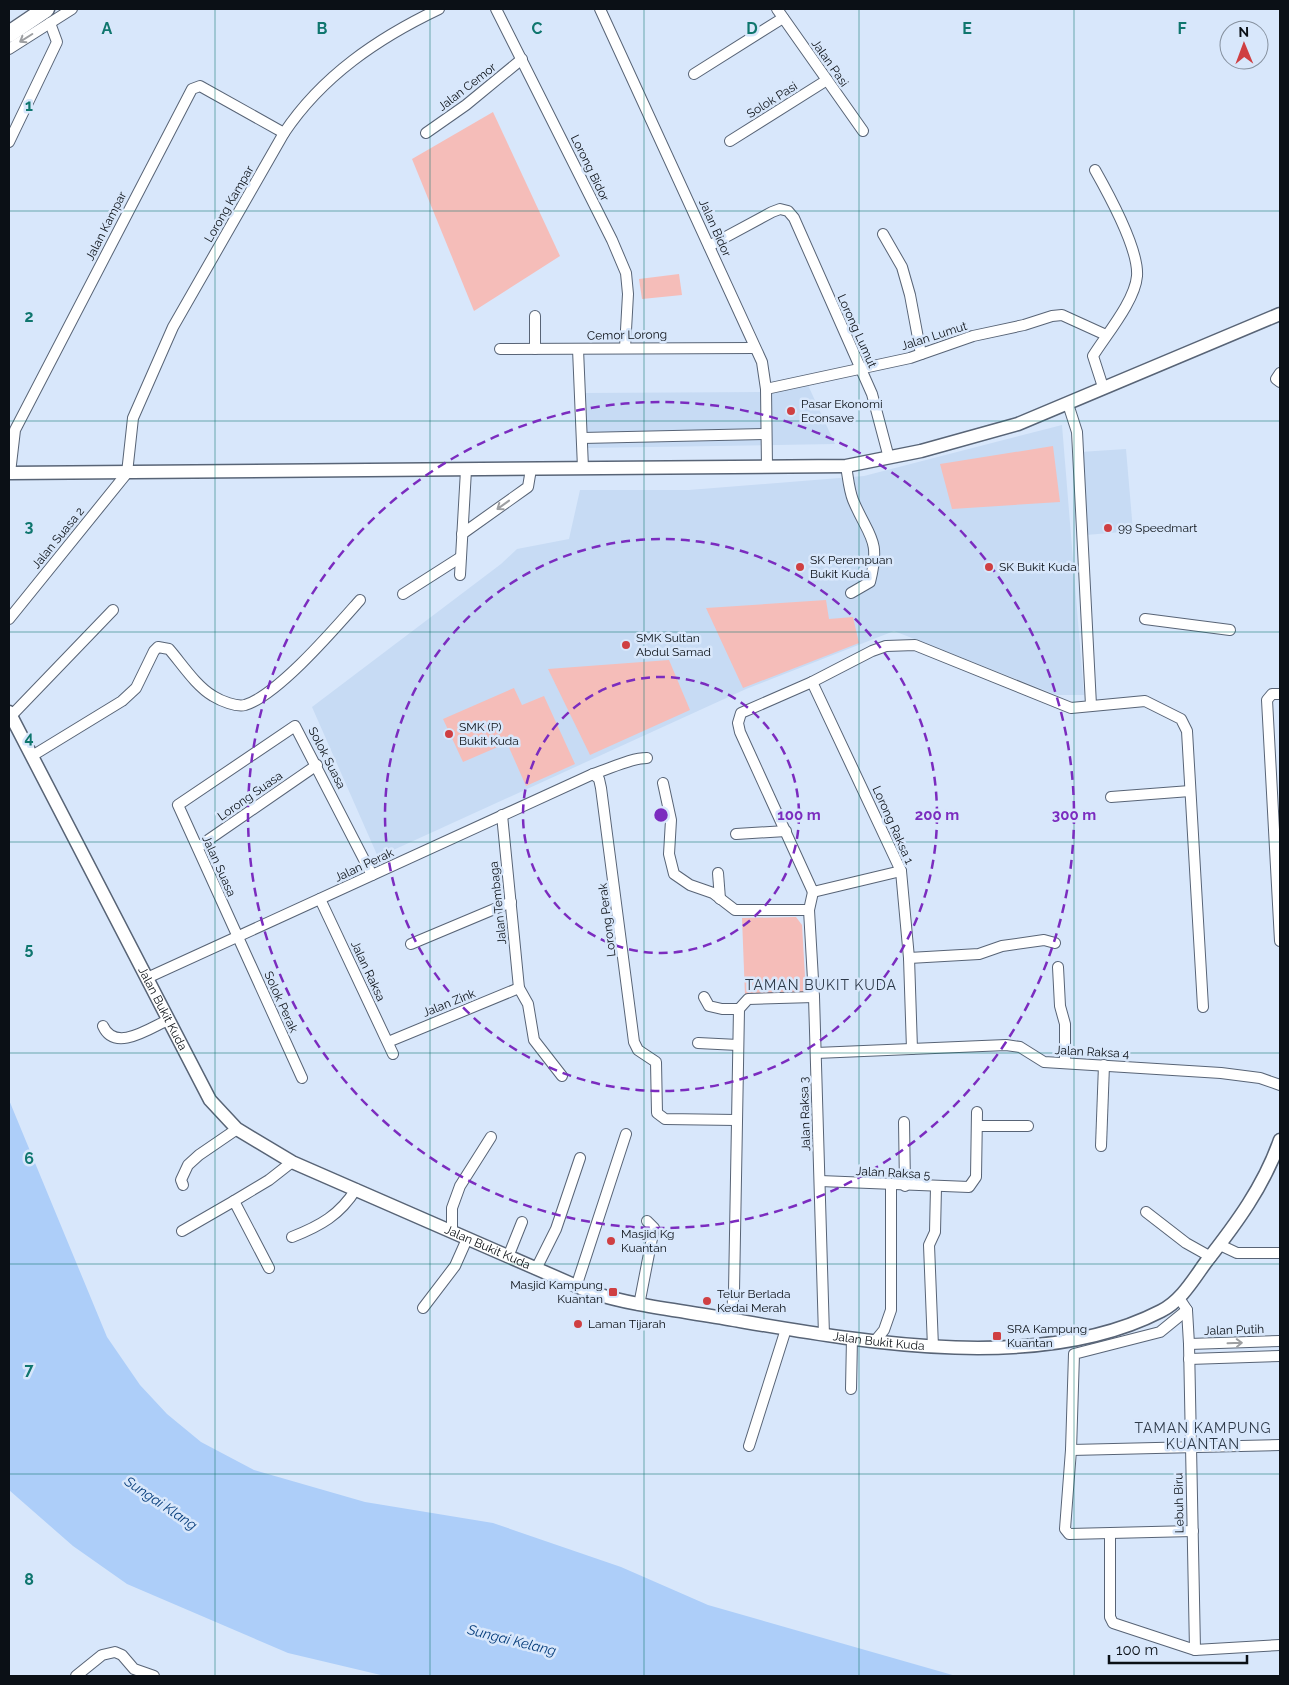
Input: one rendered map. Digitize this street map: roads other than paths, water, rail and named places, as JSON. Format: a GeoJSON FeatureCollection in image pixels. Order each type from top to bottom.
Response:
{"type":"FeatureCollection","features":[{"type":"Feature","properties":{"kind":"highway"},"geometry":{"type":"LineString","coordinates":[[9,21],[32,9]]}},
{"type":"Feature","properties":{"kind":"highway"},"geometry":{"type":"LineString","coordinates":[[9,34],[48,16]]}},
{"type":"Feature","properties":{"kind":"street"},"geometry":{"type":"LineString","coordinates":[[9,49],[48,16],[72,9]]}},
{"type":"Feature","properties":{"kind":"street","name":"Lorong Kampar"},"geometry":{"type":"LineString","coordinates":[[128,474],[133,418],[169,336],[284,132],[298,111],[347,63],[436,9]]}},
{"type":"Feature","properties":{"kind":"street","name":"Lorong Bidor"},"geometry":{"type":"LineString","coordinates":[[496,9],[612,240],[626,273],[628,294],[625,348]]}},
{"type":"Feature","properties":{"kind":"street","name":"Jalan Bidor"},"geometry":{"type":"LineString","coordinates":[[600,9],[762,362],[766,390],[767,468]]}},
{"type":"Feature","properties":{"kind":"street"},"geometry":{"type":"LineString","coordinates":[[694,74],[780,13]]}},
{"type":"Feature","properties":{"kind":"street","name":"Jalan Pasi"},"geometry":{"type":"LineString","coordinates":[[780,13],[863,131]]}},
{"type":"Feature","properties":{"kind":"street"},"geometry":{"type":"LineString","coordinates":[[9,142],[57,42],[48,16]]}},
{"type":"Feature","properties":{"kind":"street","name":"Jalan Cemor"},"geometry":{"type":"LineString","coordinates":[[426,133],[466,105],[522,59]]}},
{"type":"Feature","properties":{"kind":"street","name":"Solok Pasi"},"geometry":{"type":"LineString","coordinates":[[730,141],[827,80]]}},
{"type":"Feature","properties":{"kind":"street","name":"Jalan Kampar"},"geometry":{"type":"LineString","coordinates":[[9,473],[15,430],[192,89],[200,86],[284,132]]}},
{"type":"Feature","properties":{"kind":"street"},"geometry":{"type":"LineString","coordinates":[[1095,170],[1124,231],[1136,266],[1137,276],[1124,308],[1094,356],[1103,387]]}},
{"type":"Feature","properties":{"kind":"street","name":"Lorong Lumut"},"geometry":{"type":"LineString","coordinates":[[709,246],[780,209],[788,211],[794,218],[872,394],[889,458]]}},
{"type":"Feature","properties":{"kind":"street"},"geometry":{"type":"LineString","coordinates":[[883,234],[902,267],[910,295],[921,354]]}},
{"type":"Feature","properties":{"kind":"street"},"geometry":{"type":"LineString","coordinates":[[9,473],[128,474],[846,466],[889,458],[1018,424],[1280,314]]}},
{"type":"Feature","properties":{"kind":"street","name":"Jalan Lumut"},"geometry":{"type":"LineString","coordinates":[[766,390],[921,354],[973,336],[1062,315],[1106,335]]}},
{"type":"Feature","properties":{"kind":"street"},"geometry":{"type":"LineString","coordinates":[[535,316],[535,349]]}},
{"type":"Feature","properties":{"kind":"street","name":"Cemor Lorong"},"geometry":{"type":"LineString","coordinates":[[500,349],[755,348]]}},
{"type":"Feature","properties":{"kind":"street"},"geometry":{"type":"LineString","coordinates":[[578,349],[583,468]]}},
{"type":"Feature","properties":{"kind":"street"},"geometry":{"type":"LineString","coordinates":[[1280,374],[1276,379],[1280,382]]}},
{"type":"Feature","properties":{"kind":"street"},"geometry":{"type":"LineString","coordinates":[[1068,404],[1077,432],[1091,705]]}},
{"type":"Feature","properties":{"kind":"street"},"geometry":{"type":"LineString","coordinates":[[582,438],[766,434]]}},
{"type":"Feature","properties":{"kind":"street"},"geometry":{"type":"LineString","coordinates":[[846,466],[853,499],[874,543],[874,565],[870,582],[851,593]]}},
{"type":"Feature","properties":{"kind":"street"},"geometry":{"type":"LineString","coordinates":[[462,534],[528,487],[531,469]]}},
{"type":"Feature","properties":{"kind":"street"},"geometry":{"type":"LineString","coordinates":[[460,575],[466,470]]}},
{"type":"Feature","properties":{"kind":"street","name":"Jalan Suasa 2"},"geometry":{"type":"LineString","coordinates":[[9,619],[128,474]]}},
{"type":"Feature","properties":{"kind":"street"},"geometry":{"type":"LineString","coordinates":[[403,594],[461,557]]}},
{"type":"Feature","properties":{"kind":"street"},"geometry":{"type":"LineString","coordinates":[[32,756],[122,701],[136,688],[154,651],[158,648],[169,649],[206,691],[214,697],[239,706],[246,705],[263,695],[306,659],[360,600]]}},
{"type":"Feature","properties":{"kind":"street"},"geometry":{"type":"LineString","coordinates":[[10,714],[113,610]]}},
{"type":"Feature","properties":{"kind":"street"},"geometry":{"type":"LineString","coordinates":[[1145,619],[1230,630]]}},
{"type":"Feature","properties":{"kind":"street"},"geometry":{"type":"LineString","coordinates":[[901,871],[813,892],[740,732],[739,717],[745,710],[812,682],[872,651],[886,646],[915,645],[1071,708],[1145,701],[1182,719],[1187,731],[1203,1007]]}},
{"type":"Feature","properties":{"kind":"street","name":"Lorong Raksa 1"},"geometry":{"type":"LineString","coordinates":[[812,682],[901,871],[909,958],[912,1049]]}},
{"type":"Feature","properties":{"kind":"street"},"geometry":{"type":"LineString","coordinates":[[1280,694],[1272,694],[1267,700],[1277,854],[1280,941]]}},
{"type":"Feature","properties":{"kind":"street","name":"Jalan Bukit Kuda"},"geometry":{"type":"LineString","coordinates":[[10,714],[210,1100],[237,1129],[292,1162],[576,1287],[639,1305],[824,1335],[932,1347],[1032,1345],[1097,1334],[1162,1311],[1179,1298],[1247,1208],[1273,1162],[1280,1140]]}},
{"type":"Feature","properties":{"kind":"street","name":"Solok Suasa"},"geometry":{"type":"LineString","coordinates":[[178,805],[295,726],[317,765],[372,875]]}},
{"type":"Feature","properties":{"kind":"street","name":"Jalan Perak"},"geometry":{"type":"LineString","coordinates":[[146,978],[593,774],[618,767],[633,759],[647,758]]}},
{"type":"Feature","properties":{"kind":"street","name":"Lorong Suasa"},"geometry":{"type":"LineString","coordinates":[[198,848],[317,765]]}},
{"type":"Feature","properties":{"kind":"street","name":"Lorong Perak"},"geometry":{"type":"LineString","coordinates":[[593,774],[599,779],[603,796],[634,1042],[638,1050],[655,1056],[657,1068],[655,1108],[660,1117],[736,1120]]}},
{"type":"Feature","properties":{"kind":"street"},"geometry":{"type":"LineString","coordinates":[[663,783],[671,820],[669,854],[674,874],[690,885],[713,893],[735,910],[809,910]]}},
{"type":"Feature","properties":{"kind":"street"},"geometry":{"type":"LineString","coordinates":[[1111,797],[1190,791]]}},
{"type":"Feature","properties":{"kind":"street","name":"Jalan Suasa"},"geometry":{"type":"LineString","coordinates":[[178,805],[238,936]]}},
{"type":"Feature","properties":{"kind":"street","name":"Jalan Tembaga"},"geometry":{"type":"LineString","coordinates":[[502,815],[519,988],[528,1004],[534,1040],[562,1076]]}},
{"type":"Feature","properties":{"kind":"street"},"geometry":{"type":"LineString","coordinates":[[736,834],[786,831]]}},
{"type":"Feature","properties":{"kind":"street"},"geometry":{"type":"LineString","coordinates":[[718,873],[720,899]]}},
{"type":"Feature","properties":{"kind":"street","name":"Jalan Raksa 3"},"geometry":{"type":"LineString","coordinates":[[813,892],[809,910],[816,1052],[824,1335]]}},
{"type":"Feature","properties":{"kind":"street","name":"Jalan Raksa"},"geometry":{"type":"LineString","coordinates":[[320,898],[394,1054]]}},
{"type":"Feature","properties":{"kind":"street"},"geometry":{"type":"LineString","coordinates":[[411,944],[511,902]]}},
{"type":"Feature","properties":{"kind":"street","name":"Solok Perak"},"geometry":{"type":"LineString","coordinates":[[238,936],[302,1078]]}},
{"type":"Feature","properties":{"kind":"street"},"geometry":{"type":"LineString","coordinates":[[909,958],[979,954],[1002,946],[1044,940],[1055,943]]}},
{"type":"Feature","properties":{"kind":"street"},"geometry":{"type":"LineString","coordinates":[[1058,967],[1060,1006],[1065,1024],[1065,1063]]}},
{"type":"Feature","properties":{"kind":"street","name":"Jalan Zink"},"geometry":{"type":"LineString","coordinates":[[388,1042],[519,988]]}},
{"type":"Feature","properties":{"kind":"street"},"geometry":{"type":"LineString","coordinates":[[704,997],[709,1006],[722,1009],[739,1009]]}},
{"type":"Feature","properties":{"kind":"street"},"geometry":{"type":"LineString","coordinates":[[731,1319],[734,1291],[739,1009],[748,999],[814,997]]}},
{"type":"Feature","properties":{"kind":"street"},"geometry":{"type":"LineString","coordinates":[[103,1026],[111,1037],[126,1038],[168,1020]]}},
{"type":"Feature","properties":{"kind":"street"},"geometry":{"type":"LineString","coordinates":[[698,1044],[738,1045]]}},
{"type":"Feature","properties":{"kind":"street","name":"Jalan Raksa 4"},"geometry":{"type":"LineString","coordinates":[[816,1052],[1006,1045],[1020,1047],[1044,1062],[1222,1073],[1260,1078],[1280,1085]]}},
{"type":"Feature","properties":{"kind":"street"},"geometry":{"type":"LineString","coordinates":[[1100,1146],[1104,1065]]}},
{"type":"Feature","properties":{"kind":"street"},"geometry":{"type":"LineString","coordinates":[[978,1112],[978,1126],[1028,1126]]}},
{"type":"Feature","properties":{"kind":"street"},"geometry":{"type":"LineString","coordinates":[[904,1122],[905,1186]]}},
{"type":"Feature","properties":{"kind":"street","name":"Jalan Raksa 5"},"geometry":{"type":"LineString","coordinates":[[820,1181],[964,1188],[973,1184],[976,1177],[978,1126]]}},
{"type":"Feature","properties":{"kind":"street"},"geometry":{"type":"LineString","coordinates":[[183,1186],[181,1180],[188,1165],[237,1129]]}},
{"type":"Feature","properties":{"kind":"street"},"geometry":{"type":"LineString","coordinates":[[576,1287],[626,1134]]}},
{"type":"Feature","properties":{"kind":"street"},"geometry":{"type":"LineString","coordinates":[[452,1232],[452,1208],[460,1186],[490,1138]]}},
{"type":"Feature","properties":{"kind":"street"},"geometry":{"type":"LineString","coordinates":[[536,1269],[556,1229],[580,1158]]}},
{"type":"Feature","properties":{"kind":"street"},"geometry":{"type":"LineString","coordinates":[[182,1231],[269,1180],[292,1162]]}},
{"type":"Feature","properties":{"kind":"street"},"geometry":{"type":"LineString","coordinates":[[875,1341],[884,1330],[890,1310],[891,1185]]}},
{"type":"Feature","properties":{"kind":"street"},"geometry":{"type":"LineString","coordinates":[[932,1347],[929,1245],[935,1232],[936,1188]]}},
{"type":"Feature","properties":{"kind":"street"},"geometry":{"type":"LineString","coordinates":[[292,1237],[316,1228],[338,1213],[356,1189]]}},
{"type":"Feature","properties":{"kind":"street"},"geometry":{"type":"LineString","coordinates":[[234,1201],[269,1268]]}},
{"type":"Feature","properties":{"kind":"street"},"geometry":{"type":"LineString","coordinates":[[1146,1212],[1186,1243],[1211,1257]]}},
{"type":"Feature","properties":{"kind":"street"},"geometry":{"type":"LineString","coordinates":[[639,1305],[654,1228],[647,1221]]}},
{"type":"Feature","properties":{"kind":"street"},"geometry":{"type":"LineString","coordinates":[[508,1257],[522,1222]]}},
{"type":"Feature","properties":{"kind":"street"},"geometry":{"type":"LineString","coordinates":[[423,1308],[455,1266],[467,1239]]}},
{"type":"Feature","properties":{"kind":"street"},"geometry":{"type":"LineString","coordinates":[[1220,1245],[1237,1253],[1280,1253]]}},
{"type":"Feature","properties":{"kind":"street"},"geometry":{"type":"LineString","coordinates":[[1179,1298],[1187,1310],[1160,1332],[1074,1354],[1071,1450],[1065,1530],[1069,1534],[1193,1531]]}},
{"type":"Feature","properties":{"kind":"street","name":"Lebuh Biru"},"geometry":{"type":"LineString","coordinates":[[1187,1310],[1195,1650]]}},
{"type":"Feature","properties":{"kind":"street"},"geometry":{"type":"LineString","coordinates":[[749,1446],[786,1329]]}},
{"type":"Feature","properties":{"kind":"street"},"geometry":{"type":"LineString","coordinates":[[851,1389],[852,1338]]}},
{"type":"Feature","properties":{"kind":"street","name":"Jalan Putih"},"geometry":{"type":"LineString","coordinates":[[1189,1344],[1280,1342]]}},
{"type":"Feature","properties":{"kind":"street"},"geometry":{"type":"LineString","coordinates":[[1189,1359],[1280,1356]]}},
{"type":"Feature","properties":{"kind":"street"},"geometry":{"type":"LineString","coordinates":[[1071,1450],[1190,1449],[1280,1445]]}},
{"type":"Feature","properties":{"kind":"street"},"geometry":{"type":"LineString","coordinates":[[1110,1534],[1110,1617],[1113,1623],[1195,1650],[1280,1645]]}},
{"type":"Feature","properties":{"kind":"street"},"geometry":{"type":"LineString","coordinates":[[76,1676],[102,1655],[115,1652],[122,1655],[134,1669],[154,1676]]}},
{"type":"Feature","properties":{"kind":"water"},"geometry":{"type":"Polygon","coordinates":[[[9,1100],[107,1337],[140,1385],[167,1414],[201,1442],[254,1470],[365,1502],[493,1523],[621,1567],[708,1605],[956,1676],[385,1676],[288,1653],[127,1584],[73,1546],[9,1490],[9,1100]]]}},
{"type":"Feature","properties":{"kind":"place","name":"Pasar Ekonomi Econsave"},"geometry":{"type":"Point","coordinates":[791,411]}},
{"type":"Feature","properties":{"kind":"place","name":"99 Speedmart"},"geometry":{"type":"Point","coordinates":[1108,528]}},
{"type":"Feature","properties":{"kind":"place","name":"SK Perempuan Bukit Kuda"},"geometry":{"type":"Point","coordinates":[800,567]}},
{"type":"Feature","properties":{"kind":"place","name":"SK Bukit Kuda"},"geometry":{"type":"Point","coordinates":[989,567]}},
{"type":"Feature","properties":{"kind":"place","name":"SMK Sultan Abdul Samad"},"geometry":{"type":"Point","coordinates":[626,645]}},
{"type":"Feature","properties":{"kind":"place","name":"SMK (P) Bukit Kuda"},"geometry":{"type":"Point","coordinates":[449,734]}},
{"type":"Feature","properties":{"kind":"place","name":"Masjid Kg Kuantan"},"geometry":{"type":"Point","coordinates":[611,1241]}},
{"type":"Feature","properties":{"kind":"place","name":"Masjid Kampung Kuantan"},"geometry":{"type":"Point","coordinates":[613,1292]}},
{"type":"Feature","properties":{"kind":"place","name":"Telur Berlada Kedai Merah"},"geometry":{"type":"Point","coordinates":[707,1301]}},
{"type":"Feature","properties":{"kind":"place","name":"Laman Tijarah"},"geometry":{"type":"Point","coordinates":[578,1324]}},
{"type":"Feature","properties":{"kind":"place","name":"SRA Kampung Kuantan"},"geometry":{"type":"Point","coordinates":[997,1336]}},
{"type":"Feature","properties":{"kind":"district","name":"TAMAN BUKIT KUDA"},"geometry":{"type":"Point","coordinates":[821,985]}},
{"type":"Feature","properties":{"kind":"district","name":"TAMAN KAMPUNG KUANTAN"},"geometry":{"type":"Point","coordinates":[1203,1436]}},
{"type":"Feature","properties":{"kind":"water label","name":"Sungai Klang"},"geometry":{"type":"Point","coordinates":[161,1503]}},
{"type":"Feature","properties":{"kind":"water label","name":"Sungai Kelang"},"geometry":{"type":"Point","coordinates":[512,1640]}}]}
